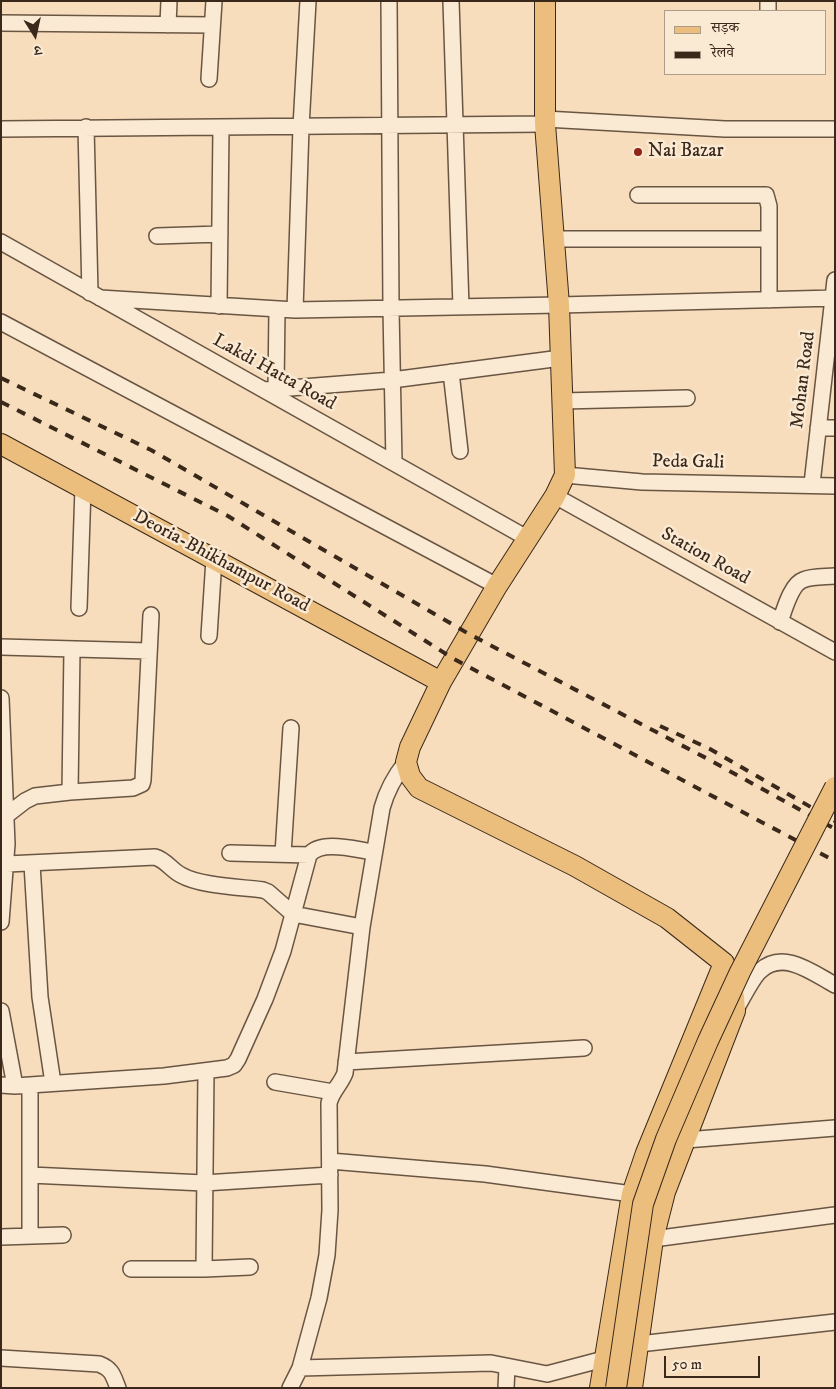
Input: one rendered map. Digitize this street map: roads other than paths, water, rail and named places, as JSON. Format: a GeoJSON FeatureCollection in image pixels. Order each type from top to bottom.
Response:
{"type":"FeatureCollection","features":[{"type":"Feature","properties":{"kind":"main road"},"geometry":{"type":"LineString","coordinates":[[545,1],[545,122],[559,306],[565,475],[555,496],[497,586],[441,682],[410,746],[406,762],[410,776],[419,788],[575,866],[667,918],[724,963],[734,997],[735,1011],[665,1192],[653,1239],[632,1388]]}},
{"type":"Feature","properties":{"kind":"main road","name":"Deoria-Bhikhampur Road"},"geometry":{"type":"LineString","coordinates":[[1,444],[441,682]]}},
{"type":"Feature","properties":{"kind":"main road"},"geometry":{"type":"LineString","coordinates":[[616,1388],[643,1204],[666,1139],[708,1040],[740,972],[835,787]]}},
{"type":"Feature","properties":{"kind":"main road"},"geometry":{"type":"LineString","coordinates":[[600,1388],[632,1194],[656,1127],[724,963]]}},
{"type":"Feature","properties":{"kind":"street"},"geometry":{"type":"LineString","coordinates":[[168,25],[169,1]]}},
{"type":"Feature","properties":{"kind":"street"},"geometry":{"type":"LineString","coordinates":[[209,79],[214,1]]}},
{"type":"Feature","properties":{"kind":"street"},"geometry":{"type":"LineString","coordinates":[[296,310],[301,127],[308,1]]}},
{"type":"Feature","properties":{"kind":"street"},"geometry":{"type":"LineString","coordinates":[[389,1],[390,309],[394,463]]}},
{"type":"Feature","properties":{"kind":"street"},"geometry":{"type":"LineString","coordinates":[[450,1],[461,307]]}},
{"type":"Feature","properties":{"kind":"street"},"geometry":{"type":"LineString","coordinates":[[1,23],[212,25]]}},
{"type":"Feature","properties":{"kind":"street"},"geometry":{"type":"LineString","coordinates":[[1,129],[455,126],[545,122],[725,129],[835,129]]}},
{"type":"Feature","properties":{"kind":"street"},"geometry":{"type":"LineString","coordinates":[[86,127],[95,295],[219,306],[296,310],[559,306],[834,298]]}},
{"type":"Feature","properties":{"kind":"street"},"geometry":{"type":"LineString","coordinates":[[219,306],[221,127]]}},
{"type":"Feature","properties":{"kind":"street"},"geometry":{"type":"LineString","coordinates":[[638,195],[766,196],[769,206],[769,300]]}},
{"type":"Feature","properties":{"kind":"street"},"geometry":{"type":"LineString","coordinates":[[157,236],[220,234]]}},
{"type":"Feature","properties":{"kind":"street"},"geometry":{"type":"LineString","coordinates":[[554,239],[769,239]]}},
{"type":"Feature","properties":{"kind":"street","name":"Lakdi Hatta Road"},"geometry":{"type":"LineString","coordinates":[[1,242],[270,390],[527,538]]}},
{"type":"Feature","properties":{"kind":"street","name":"Mohan Road"},"geometry":{"type":"LineString","coordinates":[[812,484],[835,280]]}},
{"type":"Feature","properties":{"kind":"street"},"geometry":{"type":"LineString","coordinates":[[277,309],[270,390],[392,380],[561,358]]}},
{"type":"Feature","properties":{"kind":"street"},"geometry":{"type":"LineString","coordinates":[[1,322],[497,586]]}},
{"type":"Feature","properties":{"kind":"street"},"geometry":{"type":"LineString","coordinates":[[450,372],[460,451]]}},
{"type":"Feature","properties":{"kind":"street"},"geometry":{"type":"LineString","coordinates":[[562,401],[686,398]]}},
{"type":"Feature","properties":{"kind":"street"},"geometry":{"type":"LineString","coordinates":[[818,428],[835,428]]}},
{"type":"Feature","properties":{"kind":"street","name":"Peda Gali"},"geometry":{"type":"LineString","coordinates":[[565,475],[642,482],[812,484],[835,486]]}},
{"type":"Feature","properties":{"kind":"street"},"geometry":{"type":"LineString","coordinates":[[79,608],[83,488]]}},
{"type":"Feature","properties":{"kind":"street","name":"Station Road"},"geometry":{"type":"LineString","coordinates":[[555,496],[835,652]]}},
{"type":"Feature","properties":{"kind":"street"},"geometry":{"type":"LineString","coordinates":[[209,636],[214,558]]}},
{"type":"Feature","properties":{"kind":"street"},"geometry":{"type":"LineString","coordinates":[[780,622],[794,588],[799,582],[804,579],[835,576]]}},
{"type":"Feature","properties":{"kind":"street"},"geometry":{"type":"LineString","coordinates":[[7,815],[35,796],[134,788],[142,784],[144,780],[151,615]]}},
{"type":"Feature","properties":{"kind":"street"},"geometry":{"type":"LineString","coordinates":[[1,647],[149,651]]}},
{"type":"Feature","properties":{"kind":"street"},"geometry":{"type":"LineString","coordinates":[[70,792],[72,649]]}},
{"type":"Feature","properties":{"kind":"street"},"geometry":{"type":"LineString","coordinates":[[1,698],[7,815],[4,844],[7,864],[1,922]]}},
{"type":"Feature","properties":{"kind":"street"},"geometry":{"type":"LineString","coordinates":[[283,854],[291,728]]}},
{"type":"Feature","properties":{"kind":"street"},"geometry":{"type":"LineString","coordinates":[[290,1388],[300,1368],[327,1256],[330,1210],[329,1102],[333,1092],[342,1081],[346,1062],[362,927],[382,808],[392,780],[406,762]]}},
{"type":"Feature","properties":{"kind":"street"},"geometry":{"type":"LineString","coordinates":[[15,1085],[164,1076],[227,1068],[234,1065],[265,999],[283,951],[309,854],[314,849],[331,846],[374,852]]}},
{"type":"Feature","properties":{"kind":"street"},"geometry":{"type":"LineString","coordinates":[[230,853],[309,854]]}},
{"type":"Feature","properties":{"kind":"street"},"geometry":{"type":"LineString","coordinates":[[7,864],[155,857],[163,859],[180,875],[189,878],[268,892],[293,914],[362,927]]}},
{"type":"Feature","properties":{"kind":"street"},"geometry":{"type":"LineString","coordinates":[[32,864],[40,997],[53,1084]]}},
{"type":"Feature","properties":{"kind":"street"},"geometry":{"type":"LineString","coordinates":[[735,1011],[759,972],[768,965],[777,962],[798,965],[835,985]]}},
{"type":"Feature","properties":{"kind":"street"},"geometry":{"type":"LineString","coordinates":[[1,1011],[30,1175],[30,1236]]}},
{"type":"Feature","properties":{"kind":"street"},"geometry":{"type":"LineString","coordinates":[[346,1062],[584,1048]]}},
{"type":"Feature","properties":{"kind":"street"},"geometry":{"type":"LineString","coordinates":[[204,1269],[206,1071]]}},
{"type":"Feature","properties":{"kind":"street"},"geometry":{"type":"LineString","coordinates":[[275,1082],[333,1092]]}},
{"type":"Feature","properties":{"kind":"street"},"geometry":{"type":"LineString","coordinates":[[686,1140],[835,1128]]}},
{"type":"Feature","properties":{"kind":"street"},"geometry":{"type":"LineString","coordinates":[[30,1175],[204,1183],[330,1168],[485,1174],[632,1194]]}},
{"type":"Feature","properties":{"kind":"street"},"geometry":{"type":"LineString","coordinates":[[653,1239],[835,1215]]}},
{"type":"Feature","properties":{"kind":"street"},"geometry":{"type":"LineString","coordinates":[[1,1237],[63,1235]]}},
{"type":"Feature","properties":{"kind":"street"},"geometry":{"type":"LineString","coordinates":[[131,1269],[250,1267]]}},
{"type":"Feature","properties":{"kind":"street"},"geometry":{"type":"LineString","coordinates":[[639,1344],[835,1322]]}},
{"type":"Feature","properties":{"kind":"street"},"geometry":{"type":"LineString","coordinates":[[1,1358],[98,1364],[108,1368],[118,1388]]}},
{"type":"Feature","properties":{"kind":"street"},"geometry":{"type":"LineString","coordinates":[[300,1368],[491,1363],[547,1374],[604,1359]]}},
{"type":"Feature","properties":{"kind":"street"},"geometry":{"type":"LineString","coordinates":[[506,1367],[506,1388]]}},
{"type":"Feature","properties":{"kind":"railway"},"geometry":{"type":"LineString","coordinates":[[1,378],[151,450],[469,634],[706,758],[835,829]]}},
{"type":"Feature","properties":{"kind":"railway"},"geometry":{"type":"LineString","coordinates":[[1,402],[228,516],[454,659],[835,861]]}},
{"type":"Feature","properties":{"kind":"railway"},"geometry":{"type":"LineString","coordinates":[[660,726],[710,749],[835,821]]}},
{"type":"Feature","properties":{"kind":"place","name":"Nai Bazar"},"geometry":{"type":"Point","coordinates":[638,152]}}]}
